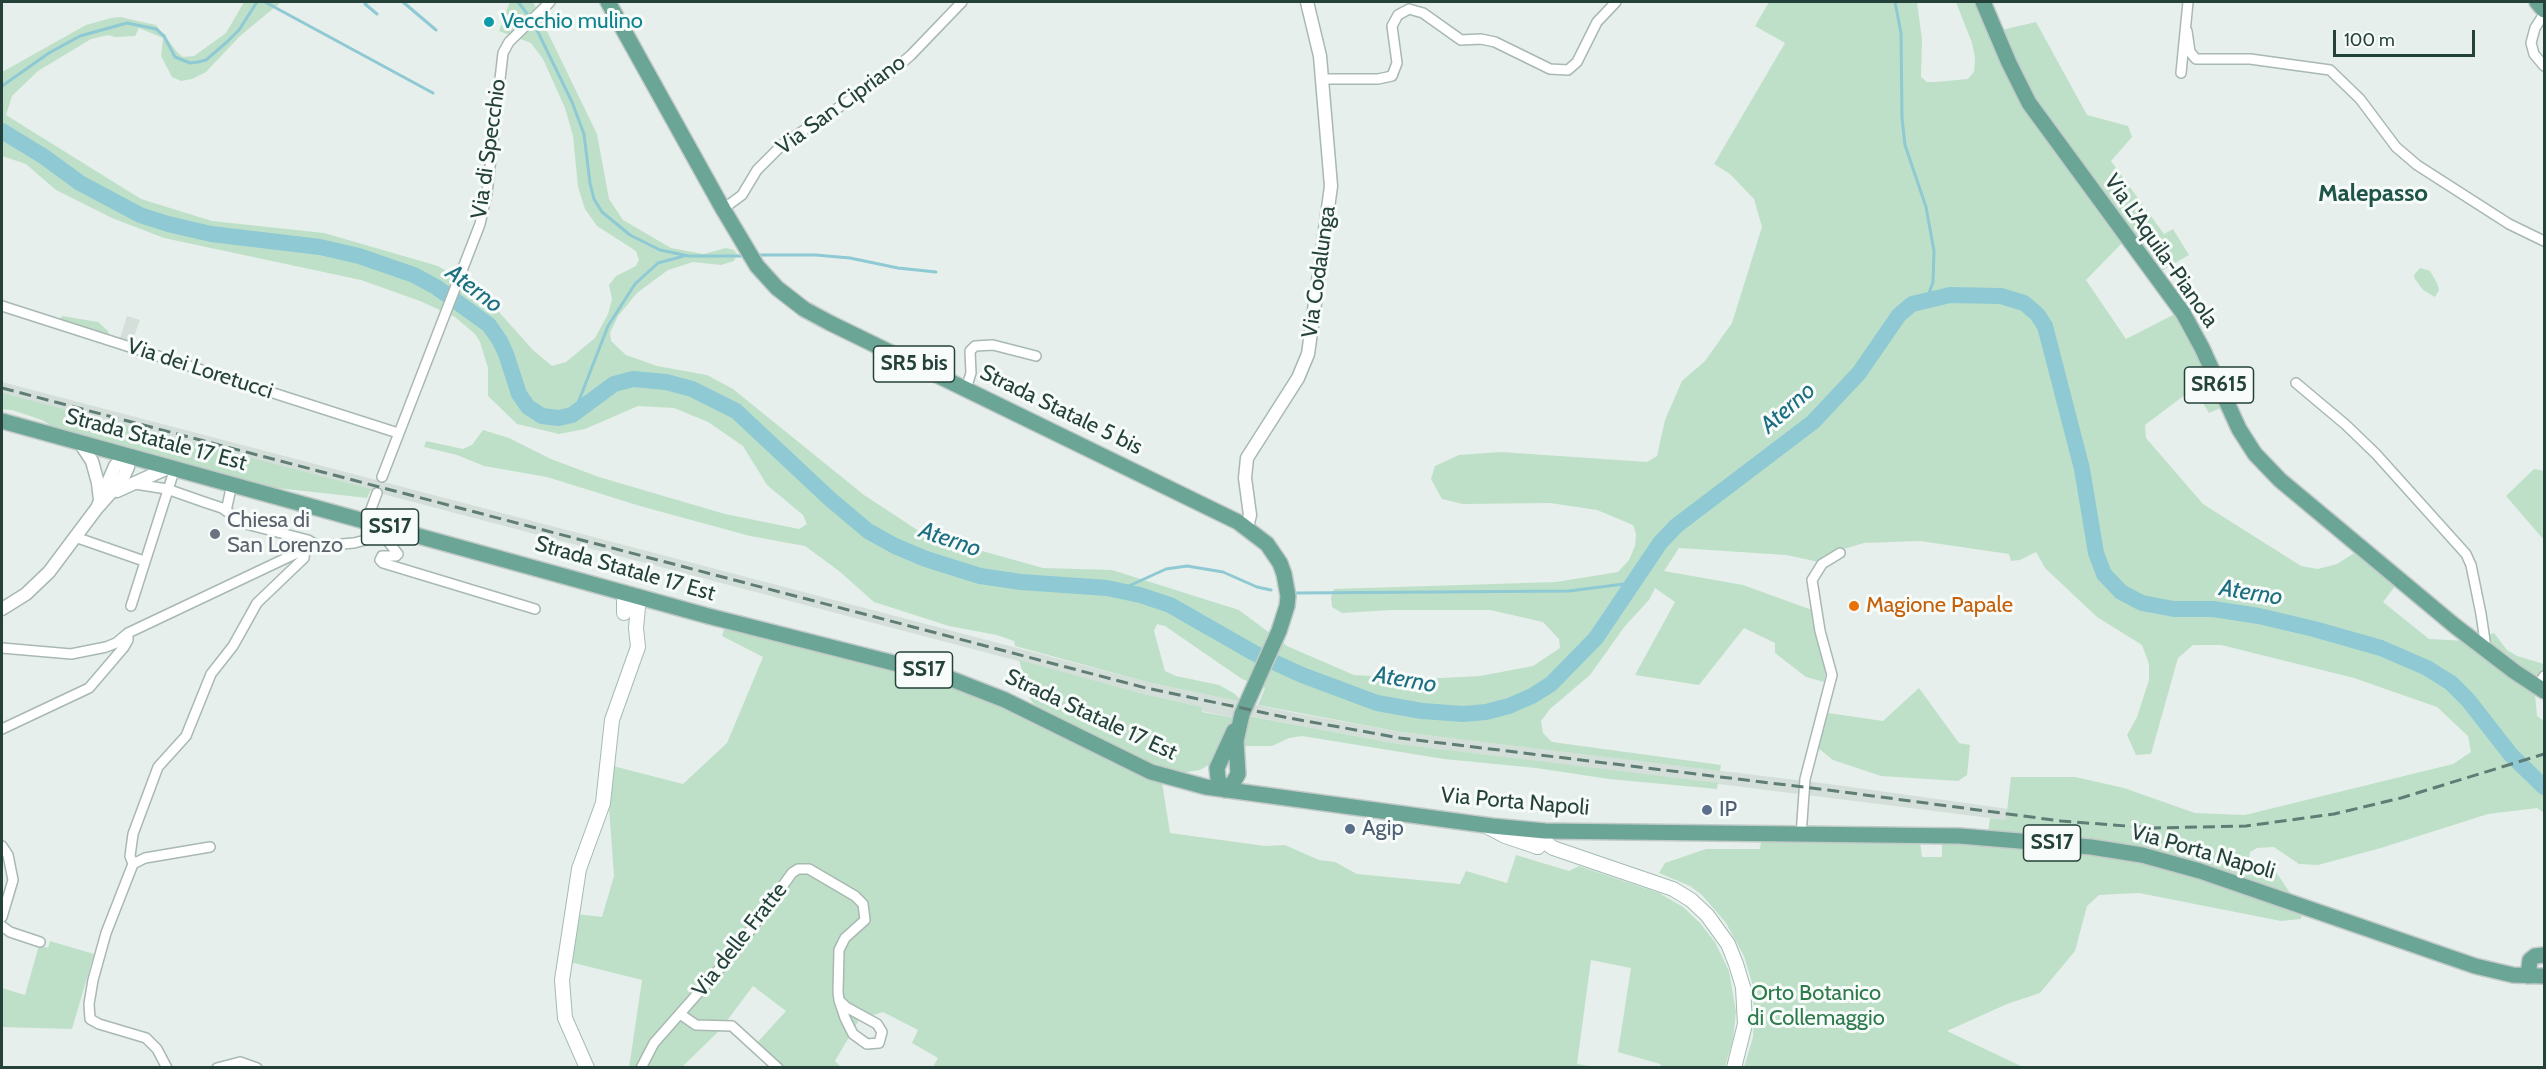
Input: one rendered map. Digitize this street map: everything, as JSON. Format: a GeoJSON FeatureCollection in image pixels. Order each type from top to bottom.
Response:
{"type":"FeatureCollection","features":[{"type":"Feature","properties":{"kind":"main road","name":"Strada Statale 5 bis"},"geometry":{"type":"LineString","coordinates":[[608,2],[757,266],[790,299],[830,323],[1247,527],[1268,544],[1280,563],[1288,596],[1279,631],[1256,679],[1221,759],[1217,773],[1225,790],[1236,778],[1239,725],[1256,679]]}},
{"type":"Feature","properties":{"kind":"main road","name":"Via L'Aquila-Pianola"},"geometry":{"type":"LineString","coordinates":[[1983,2],[2029,104],[2183,314],[2202,348],[2239,429],[2255,454],[2295,492],[2484,648],[2542,685]]}},
{"type":"Feature","properties":{"kind":"main road"},"geometry":{"type":"LineString","coordinates":[[2537,2],[2544,12]]}},
{"type":"Feature","properties":{"kind":"main road","name":"Strada Statale 17 Est"},"geometry":{"type":"LineString","coordinates":[[2,421],[367,520],[385,530],[941,675],[1005,700],[1121,759],[1176,779],[1225,790]]}},
{"type":"Feature","properties":{"kind":"main road"},"geometry":{"type":"LineString","coordinates":[[605,586],[631,615]]}},
{"type":"Feature","properties":{"kind":"main road"},"geometry":{"type":"LineString","coordinates":[[587,1068],[565,1018],[562,972],[576,880],[581,860],[601,812],[612,720],[638,647],[631,615],[624,602],[634,595]]}},
{"type":"Feature","properties":{"kind":"main road"},"geometry":{"type":"LineString","coordinates":[[631,615],[645,606],[658,602]]}},
{"type":"Feature","properties":{"kind":"main road"},"geometry":{"type":"LineString","coordinates":[[1176,779],[1201,774],[1221,759]]}},
{"type":"Feature","properties":{"kind":"main road"},"geometry":{"type":"LineString","coordinates":[[1238,763],[1247,779],[1270,796]]}},
{"type":"Feature","properties":{"kind":"main road","name":"Via Porta Napoli"},"geometry":{"type":"LineString","coordinates":[[1225,790],[1537,831],[1547,841],[1802,836],[1983,837],[2118,850],[2200,871],[2475,966],[2528,976],[2544,976]]}},
{"type":"Feature","properties":{"kind":"main road"},"geometry":{"type":"LineString","coordinates":[[1485,825],[1505,836],[1547,841],[1572,856],[1673,889],[1699,907],[1716,926],[1736,963],[1744,995],[1743,1037],[1734,1068]]}},
{"type":"Feature","properties":{"kind":"main road"},"geometry":{"type":"LineString","coordinates":[[2528,976],[2530,960],[2544,955]]}},
{"type":"Feature","properties":{"kind":"street","name":"Via di Specchio"},"geometry":{"type":"LineString","coordinates":[[382,477],[478,230],[486,200],[503,53],[509,42],[550,2]]}},
{"type":"Feature","properties":{"kind":"street","name":"Via San Cipriano"},"geometry":{"type":"LineString","coordinates":[[723,209],[742,195],[757,170],[783,144],[888,75],[916,50],[962,2]]}},
{"type":"Feature","properties":{"kind":"street","name":"Via Codalunga"},"geometry":{"type":"LineString","coordinates":[[1247,527],[1250,515],[1245,471],[1247,458],[1298,378],[1311,342],[1321,248],[1332,178],[1323,79],[1318,44],[1307,2]]}},
{"type":"Feature","properties":{"kind":"street"},"geometry":{"type":"LineString","coordinates":[[1323,79],[1378,79],[1392,76],[1397,63],[1392,26],[1398,15],[1409,9],[1423,13],[1461,40],[1491,40],[1550,69],[1568,70],[1578,60],[1599,19],[1616,2]]}},
{"type":"Feature","properties":{"kind":"street"},"geometry":{"type":"LineString","coordinates":[[2181,73],[2187,31],[2188,2]]}},
{"type":"Feature","properties":{"kind":"street"},"geometry":{"type":"LineString","coordinates":[[2544,12],[2535,28],[2531,43],[2534,54],[2544,66]]}},
{"type":"Feature","properties":{"kind":"street"},"geometry":{"type":"LineString","coordinates":[[2187,31],[2190,52],[2198,60],[2267,61],[2330,70],[2360,99],[2396,147],[2417,165],[2509,224],[2544,241]]}},
{"type":"Feature","properties":{"kind":"street","name":"Via dei Loretucci"},"geometry":{"type":"LineString","coordinates":[[2,306],[398,433]]}},
{"type":"Feature","properties":{"kind":"street"},"geometry":{"type":"LineString","coordinates":[[966,389],[970,374],[970,351],[975,346],[993,345],[1036,356]]}},
{"type":"Feature","properties":{"kind":"street"},"geometry":{"type":"LineString","coordinates":[[2296,383],[2376,454],[2466,554],[2471,565],[2481,614],[2484,648]]}},
{"type":"Feature","properties":{"kind":"street"},"geometry":{"type":"LineString","coordinates":[[80,443],[88,452],[94,466],[101,502]]}},
{"type":"Feature","properties":{"kind":"street"},"geometry":{"type":"LineString","coordinates":[[2,609],[39,583],[101,502],[115,466],[126,455]]}},
{"type":"Feature","properties":{"kind":"street"},"geometry":{"type":"LineString","coordinates":[[101,502],[130,484],[173,468]]}},
{"type":"Feature","properties":{"kind":"street"},"geometry":{"type":"LineString","coordinates":[[131,606],[173,468]]}},
{"type":"Feature","properties":{"kind":"street"},"geometry":{"type":"LineString","coordinates":[[130,484],[167,489],[225,511],[246,524],[308,540],[318,546]]}},
{"type":"Feature","properties":{"kind":"street"},"geometry":{"type":"LineString","coordinates":[[225,511],[232,484]]}},
{"type":"Feature","properties":{"kind":"street"},"geometry":{"type":"LineString","coordinates":[[367,520],[376,493]]}},
{"type":"Feature","properties":{"kind":"street"},"geometry":{"type":"LineString","coordinates":[[2,648],[63,653],[85,652],[111,645],[128,633],[305,550],[318,546],[356,543],[385,530],[398,552],[396,556],[382,556],[380,560],[383,563],[535,609]]}},
{"type":"Feature","properties":{"kind":"street"},"geometry":{"type":"LineString","coordinates":[[75,537],[144,561]]}},
{"type":"Feature","properties":{"kind":"street"},"geometry":{"type":"LineString","coordinates":[[133,864],[130,857],[133,834],[158,767],[186,736],[211,675],[233,646],[257,603],[304,558],[305,550]]}},
{"type":"Feature","properties":{"kind":"street"},"geometry":{"type":"LineString","coordinates":[[1802,836],[1805,779],[1832,675],[1820,631],[1812,580],[1822,564],[1840,553]]}},
{"type":"Feature","properties":{"kind":"street"},"geometry":{"type":"LineString","coordinates":[[2,729],[89,688],[124,647],[128,640],[128,633]]}},
{"type":"Feature","properties":{"kind":"street"},"geometry":{"type":"LineString","coordinates":[[2,846],[8,855],[13,881],[2,917]]}},
{"type":"Feature","properties":{"kind":"street"},"geometry":{"type":"LineString","coordinates":[[167,1068],[157,1049],[146,1038],[97,1023],[89,1015],[89,1003],[101,946],[133,864],[145,858],[210,847]]}},
{"type":"Feature","properties":{"kind":"street","name":"Via delle Fratte"},"geometry":{"type":"LineString","coordinates":[[640,1068],[654,1043],[736,950],[792,873],[801,868],[809,869],[855,896],[863,904],[865,911],[863,924],[845,938],[839,950],[837,965],[839,1000],[849,1028],[856,1038],[867,1044],[879,1042],[882,1032],[877,1024],[846,1007],[839,1000]]}},
{"type":"Feature","properties":{"kind":"street"},"geometry":{"type":"LineString","coordinates":[[2,926],[10,932],[40,942]]}},
{"type":"Feature","properties":{"kind":"street","name":"Via delle Fratte"},"geometry":{"type":"LineString","coordinates":[[680,1014],[696,1025],[732,1026],[778,1068]]}},
{"type":"Feature","properties":{"kind":"street"},"geometry":{"type":"LineString","coordinates":[[217,1068],[242,1062],[257,1068]]}},
{"type":"Feature","properties":{"kind":"shaded area"},"geometry":{"type":"Polygon","coordinates":[[[127,316],[140,320],[131,344],[119,341],[127,316]]]}},
{"type":"Feature","properties":{"kind":"shaded area"},"geometry":{"type":"Polygon","coordinates":[[[2,382],[1147,682],[1290,712],[1401,732],[1829,784],[2009,809],[2006,820],[1399,744],[1238,714],[1236,718],[1201,711],[1202,707],[1144,694],[2,394],[2,382]]]}},
{"type":"Feature","properties":{"kind":"green space","name":"Orto Botanico di Collemaggio"},"geometry":{"type":"Polygon","coordinates":[[[244,2],[281,2],[240,36],[206,72],[192,79],[181,81],[172,77],[161,56],[163,38],[139,28],[135,36],[108,35],[91,39],[38,71],[12,96],[6,115],[141,199],[212,221],[324,233],[438,266],[481,292],[533,350],[552,366],[566,362],[595,338],[608,314],[612,299],[609,285],[616,276],[636,266],[639,260],[636,251],[597,226],[585,209],[578,187],[573,136],[565,108],[543,59],[531,43],[499,31],[510,2],[533,2],[597,134],[609,199],[623,220],[671,248],[704,254],[726,248],[734,250],[737,254],[734,261],[721,265],[693,262],[668,270],[637,293],[618,316],[610,333],[611,341],[626,355],[657,366],[707,375],[733,389],[864,495],[925,535],[1043,568],[1112,570],[1239,610],[1287,646],[1354,675],[1422,679],[1480,676],[1533,666],[1560,648],[1559,639],[1543,622],[1490,610],[1391,610],[1342,613],[1332,607],[1331,597],[1334,589],[1556,582],[1618,572],[1629,560],[1635,546],[1636,534],[1633,525],[1597,510],[1550,503],[1463,504],[1442,499],[1431,479],[1435,466],[1459,455],[1501,452],[1647,462],[1657,456],[1665,420],[1682,381],[1705,361],[1732,323],[1762,227],[1754,199],[1730,174],[1714,164],[1785,43],[1755,26],[1769,2],[1917,2],[1922,40],[1921,77],[1927,82],[1935,82],[1968,79],[1974,72],[1975,58],[1972,43],[1956,2],[1974,2],[2006,72],[2031,119],[2123,242],[2086,280],[2126,339],[2175,314],[2223,407],[2209,413],[2194,388],[2145,425],[2146,438],[2203,504],[2301,566],[2318,569],[2337,564],[2356,552],[2396,585],[2383,602],[2429,639],[2466,641],[2494,633],[2507,650],[2517,656],[2544,664],[2544,673],[2534,683],[2537,716],[2544,721],[2544,813],[2537,808],[2488,814],[2381,848],[2318,865],[2299,864],[2274,847],[2257,848],[2250,852],[2249,859],[2276,872],[2303,912],[2301,919],[2281,921],[2139,893],[2099,895],[2087,906],[2075,951],[2040,993],[2007,1004],[1947,1031],[2023,1067],[1744,1067],[1753,1037],[1754,1011],[1752,983],[1744,956],[1726,923],[1702,895],[1690,886],[1659,873],[1665,863],[1706,849],[1760,849],[1761,841],[1920,841],[1922,857],[1942,857],[1942,842],[1988,832],[1990,818],[2006,820],[2011,777],[2075,777],[2124,788],[2195,813],[2245,815],[2453,764],[2471,752],[2468,736],[2437,707],[2354,678],[2221,645],[2193,645],[2178,658],[2151,754],[2136,755],[2127,735],[2137,717],[2149,680],[2149,664],[2142,645],[2097,617],[2045,568],[2036,552],[2020,560],[2011,561],[2009,554],[1920,541],[1864,543],[1837,551],[1819,562],[1786,555],[1679,548],[1664,571],[1743,585],[1812,610],[1827,667],[1824,682],[1806,677],[1775,653],[1775,643],[1744,628],[1699,685],[1635,675],[1675,602],[1655,588],[1649,600],[1625,626],[1590,675],[1550,709],[1541,721],[1543,733],[1552,742],[1721,765],[1720,771],[1401,732],[1258,705],[1265,688],[1242,679],[1165,626],[1157,624],[1154,631],[1165,671],[1176,676],[1219,685],[1235,694],[1242,702],[1147,682],[1015,646],[1014,641],[997,635],[949,626],[874,602],[839,571],[805,546],[750,536],[640,506],[547,477],[484,466],[457,455],[424,447],[426,441],[463,449],[472,445],[483,430],[509,438],[551,459],[599,477],[725,514],[799,529],[807,524],[803,515],[767,485],[743,446],[708,422],[674,408],[638,406],[585,429],[559,434],[517,424],[488,396],[488,368],[480,342],[475,334],[455,317],[420,301],[361,280],[164,238],[112,218],[56,190],[26,164],[2,156],[2,72],[86,25],[120,17],[156,25],[178,53],[183,57],[194,56],[226,33],[244,2]]]}},
{"type":"Feature","properties":{"kind":"green space"},"geometry":{"type":"Polygon","coordinates":[[[2036,22],[2087,115],[2128,126],[2132,137],[2111,161],[2164,234],[2173,229],[2189,255],[2161,271],[2047,118],[2026,84],[2002,30],[2036,22]]]}},
{"type":"Feature","properties":{"kind":"green space"},"geometry":{"type":"Polygon","coordinates":[[[2420,268],[2430,271],[2437,283],[2439,290],[2435,297],[2423,290],[2415,279],[2414,275],[2420,268]]]}},
{"type":"Feature","properties":{"kind":"green space"},"geometry":{"type":"Polygon","coordinates":[[[62,316],[98,322],[108,331],[109,335],[107,337],[58,322],[62,316]]]}},
{"type":"Feature","properties":{"kind":"green space"},"geometry":{"type":"Polygon","coordinates":[[[2,393],[371,489],[367,498],[259,486],[61,432],[42,420],[2,409],[2,393]]]}},
{"type":"Feature","properties":{"kind":"green space"},"geometry":{"type":"Polygon","coordinates":[[[2534,469],[2544,471],[2544,540],[2506,496],[2534,469]]]}},
{"type":"Feature","properties":{"kind":"green space"},"geometry":{"type":"Polygon","coordinates":[[[725,626],[966,689],[1162,782],[1170,833],[1265,846],[1285,845],[1319,860],[1335,862],[1357,874],[1460,884],[1466,871],[1507,883],[1516,855],[1569,871],[1579,866],[1659,893],[1683,907],[1700,923],[1715,942],[1729,971],[1736,1012],[1733,1039],[1725,1067],[1662,1067],[1660,1064],[1618,1052],[1631,968],[1591,960],[1577,1064],[1596,1067],[933,1067],[938,1058],[912,1043],[918,1030],[883,1012],[859,1020],[835,1061],[841,1067],[783,1068],[756,1044],[786,1011],[753,986],[720,1030],[682,1067],[629,1068],[642,980],[570,962],[576,914],[602,917],[614,876],[609,808],[613,766],[683,784],[727,743],[763,657],[722,636],[725,626]]]}},
{"type":"Feature","properties":{"kind":"green space"},"geometry":{"type":"Polygon","coordinates":[[[1019,660],[1144,694],[1202,707],[1202,712],[1235,718],[1237,714],[1399,744],[1718,783],[1717,789],[1609,779],[1536,768],[1444,759],[1302,736],[1289,738],[1272,746],[1241,746],[1200,770],[1181,773],[1151,764],[1047,715],[1033,703],[1026,692],[1025,679],[1019,660]]]}},
{"type":"Feature","properties":{"kind":"green space"},"geometry":{"type":"Polygon","coordinates":[[[1919,688],[1959,743],[1970,745],[1967,775],[1958,781],[1881,776],[1833,760],[1818,748],[1828,713],[1883,721],[1919,688]]]}},
{"type":"Feature","properties":{"kind":"green space"},"geometry":{"type":"Polygon","coordinates":[[[50,941],[94,954],[72,1029],[2,1027],[2,988],[25,995],[39,945],[48,948],[50,941]]]}},
{"type":"Feature","properties":{"kind":"waterway"},"geometry":{"type":"LineString","coordinates":[[2,86],[49,53],[80,36],[127,23],[156,29],[164,36],[175,57],[190,63],[206,60],[239,30],[257,2]]}},
{"type":"Feature","properties":{"kind":"waterway"},"geometry":{"type":"LineString","coordinates":[[265,2],[433,93]]}},
{"type":"Feature","properties":{"kind":"waterway"},"geometry":{"type":"LineString","coordinates":[[367,2],[365,4],[377,14]]}},
{"type":"Feature","properties":{"kind":"waterway"},"geometry":{"type":"LineString","coordinates":[[403,2],[436,30]]}},
{"type":"Feature","properties":{"kind":"waterway"},"geometry":{"type":"LineString","coordinates":[[518,2],[529,16]]}},
{"type":"Feature","properties":{"kind":"waterway"},"geometry":{"type":"LineString","coordinates":[[1895,2],[1901,33],[1902,118],[1905,145],[1926,207],[1934,251],[1933,282],[1927,299]]}},
{"type":"Feature","properties":{"kind":"waterway"},"geometry":{"type":"LineString","coordinates":[[534,24],[572,102],[584,134],[590,183],[594,199],[602,212],[630,235],[660,250],[689,256],[743,256]]}},
{"type":"Feature","properties":{"kind":"waterway","name":"Aterno"},"geometry":{"type":"LineString","coordinates":[[2,131],[43,156],[80,183],[140,215],[211,234],[320,247],[359,256],[414,275],[436,287],[489,325],[506,354],[519,394],[528,407],[542,416],[559,418],[572,415],[614,384],[633,379],[666,382],[692,389],[736,411],[830,499],[868,531],[895,546],[926,559],[980,576],[1021,582],[1107,588],[1140,595],[1170,605],[1254,653],[1302,675],[1377,703],[1422,711],[1463,714],[1486,712],[1509,706],[1532,696],[1551,684],[1596,638],[1660,543],[1676,526],[1813,422],[1859,373],[1899,315],[1912,304],[1950,295],[2001,296],[2024,303],[2037,314],[2045,326],[2082,469],[2096,553],[2104,574],[2121,592],[2142,603],[2174,609],[2213,609],[2259,616],[2314,629],[2381,648],[2427,668],[2451,683],[2468,700],[2511,755],[2544,787]]}},
{"type":"Feature","properties":{"kind":"waterway"},"geometry":{"type":"LineString","coordinates":[[759,255],[816,255],[850,258],[898,268],[936,272]]}},
{"type":"Feature","properties":{"kind":"waterway"},"geometry":{"type":"LineString","coordinates":[[565,417],[578,403],[608,326],[635,284],[658,263],[684,256]]}},
{"type":"Feature","properties":{"kind":"waterway"},"geometry":{"type":"LineString","coordinates":[[1120,590],[1166,569],[1187,566],[1223,572],[1257,587],[1271,590]]}},
{"type":"Feature","properties":{"kind":"waterway"},"geometry":{"type":"LineString","coordinates":[[1297,593],[1569,591],[1632,583]]}},
{"type":"Feature","properties":{"kind":"railway"},"geometry":{"type":"LineString","coordinates":[[2,388],[1146,688],[1289,718],[1400,738],[2061,821],[2153,828],[2246,826],[2334,814],[2401,798],[2544,754]]}},
{"type":"Feature","properties":{"kind":"place","name":"Vecchio mulino"},"geometry":{"type":"Point","coordinates":[489,22]}},
{"type":"Feature","properties":{"kind":"place","name":"Chiesa di San Lorenzo"},"geometry":{"type":"Point","coordinates":[215,534]}},
{"type":"Feature","properties":{"kind":"place","name":"Magione Papale"},"geometry":{"type":"Point","coordinates":[1854,606]}},
{"type":"Feature","properties":{"kind":"place","name":"IP"},"geometry":{"type":"Point","coordinates":[1707,810]}},
{"type":"Feature","properties":{"kind":"place","name":"Agip"},"geometry":{"type":"Point","coordinates":[1350,829]}},
{"type":"Feature","properties":{"kind":"district","name":"Malepasso"},"geometry":{"type":"Point","coordinates":[2373,194]}}]}
